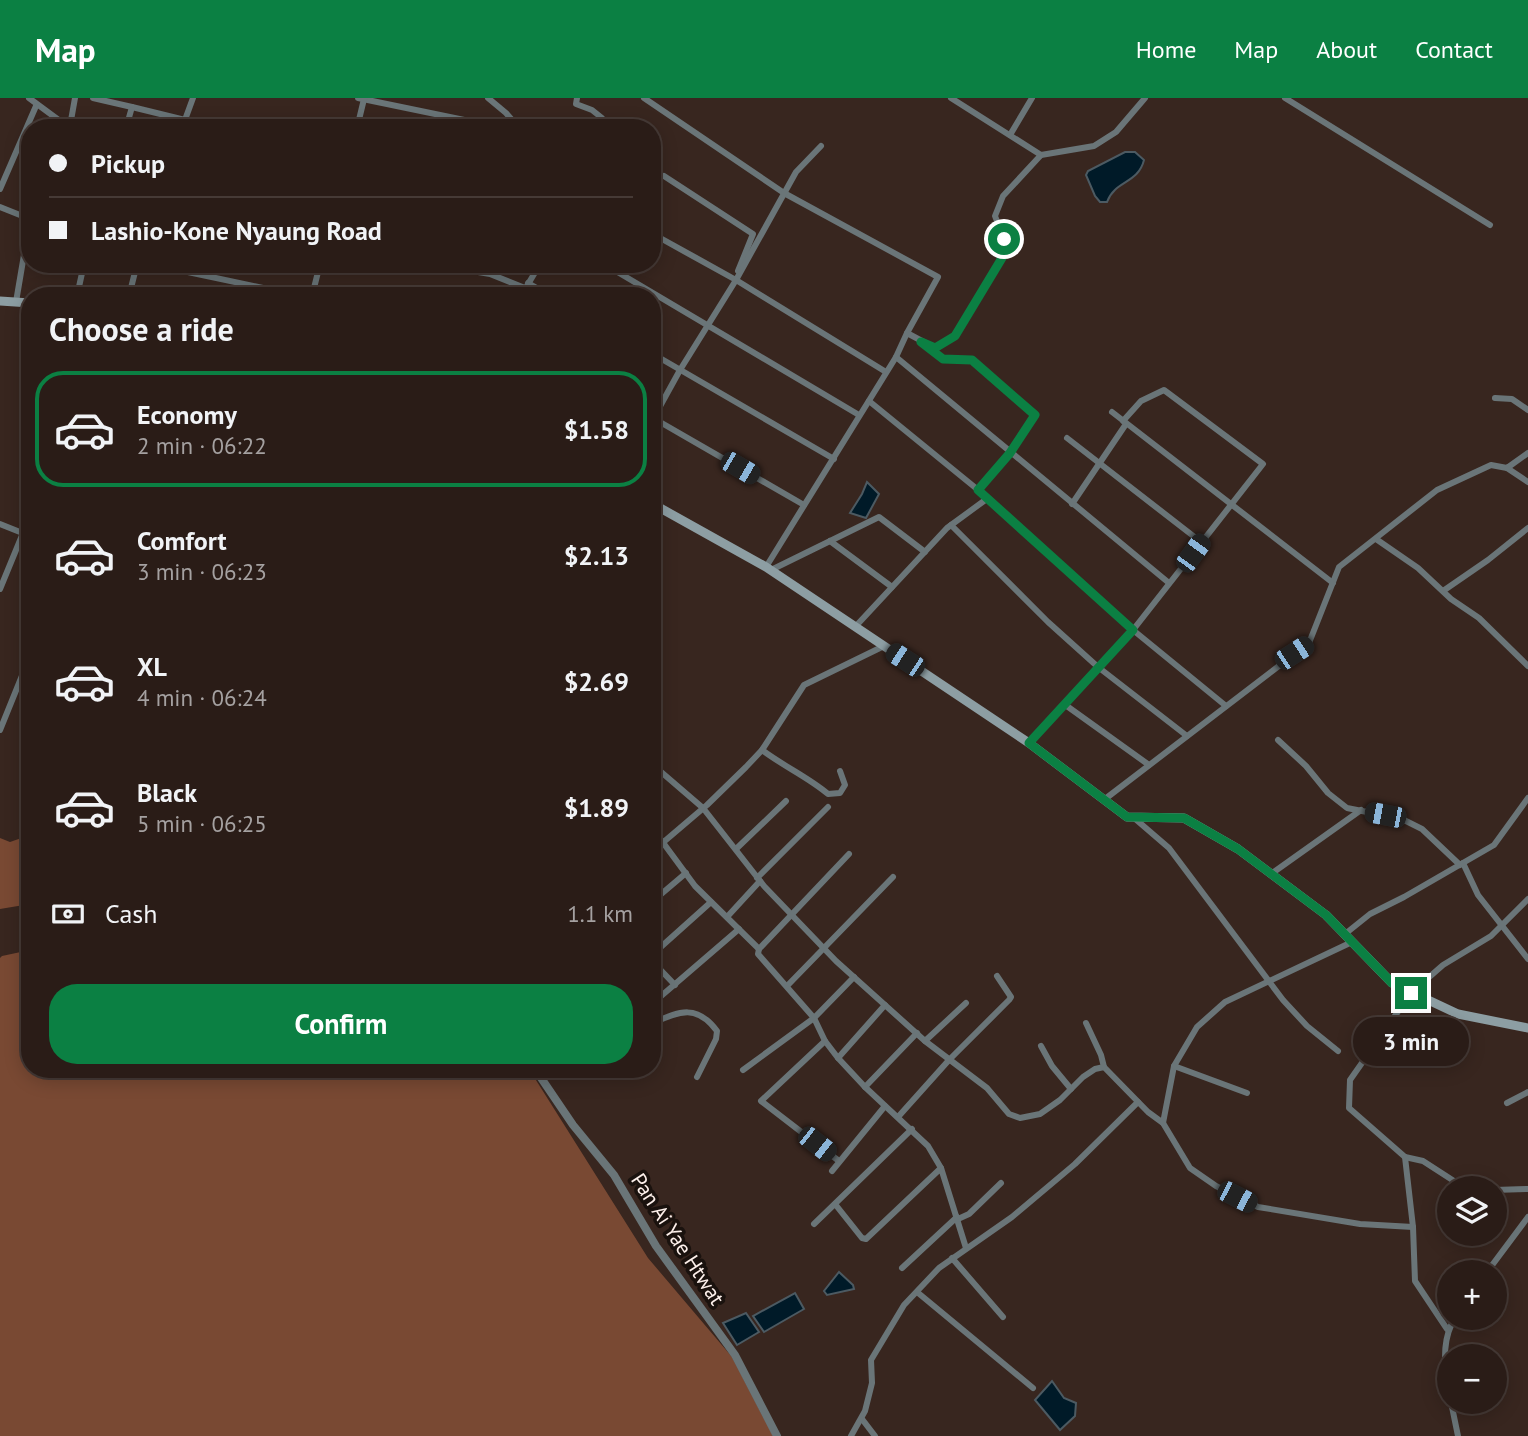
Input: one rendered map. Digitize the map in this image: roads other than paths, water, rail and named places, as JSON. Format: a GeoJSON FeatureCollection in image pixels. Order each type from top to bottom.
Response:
{"type":"FeatureCollection","features":[{"type":"Feature","properties":{"kind":"main road"},"geometry":{"type":"LineString","coordinates":[[0,301],[21,302]]}},
{"type":"Feature","properties":{"kind":"main road"},"geometry":{"type":"LineString","coordinates":[[661,508],[769,568],[1029,743],[1127,817],[1184,818],[1238,849],[1326,915],[1392,983],[1458,1014],[1528,1028]]}},
{"type":"Feature","properties":{"kind":"street"},"geometry":{"type":"LineString","coordinates":[[29,98],[36,106],[57,119]]}},
{"type":"Feature","properties":{"kind":"street"},"geometry":{"type":"LineString","coordinates":[[71,119],[75,98]]}},
{"type":"Feature","properties":{"kind":"street"},"geometry":{"type":"LineString","coordinates":[[93,98],[182,119]]}},
{"type":"Feature","properties":{"kind":"street"},"geometry":{"type":"LineString","coordinates":[[186,119],[193,98]]}},
{"type":"Feature","properties":{"kind":"street"},"geometry":{"type":"LineString","coordinates":[[488,98],[511,119]]}},
{"type":"Feature","properties":{"kind":"street"},"geometry":{"type":"LineString","coordinates":[[577,98],[576,104],[592,110],[602,119]]}},
{"type":"Feature","properties":{"kind":"street"},"geometry":{"type":"LineString","coordinates":[[644,98],[784,193],[938,277],[895,357],[804,505],[769,568]]}},
{"type":"Feature","properties":{"kind":"street"},"geometry":{"type":"LineString","coordinates":[[951,98],[1041,155]]}},
{"type":"Feature","properties":{"kind":"street"},"geometry":{"type":"LineString","coordinates":[[1010,135],[1032,98]]}},
{"type":"Feature","properties":{"kind":"street"},"geometry":{"type":"LineString","coordinates":[[921,342],[935,348],[955,336],[1002,258],[1004,239],[995,216],[1003,196],[1041,155],[1094,146],[1116,132],[1145,98]]}},
{"type":"Feature","properties":{"kind":"street"},"geometry":{"type":"LineString","coordinates":[[1285,98],[1490,225]]}},
{"type":"Feature","properties":{"kind":"street"},"geometry":{"type":"LineString","coordinates":[[358,119],[361,99],[459,119]]}},
{"type":"Feature","properties":{"kind":"street"},"geometry":{"type":"LineString","coordinates":[[30,119],[36,106]]}},
{"type":"Feature","properties":{"kind":"street"},"geometry":{"type":"LineString","coordinates":[[128,119],[132,107]]}},
{"type":"Feature","properties":{"kind":"street"},"geometry":{"type":"LineString","coordinates":[[0,189],[21,141]]}},
{"type":"Feature","properties":{"kind":"street"},"geometry":{"type":"LineString","coordinates":[[661,404],[736,280],[796,172],[821,146]]}},
{"type":"Feature","properties":{"kind":"street"},"geometry":{"type":"LineString","coordinates":[[664,176],[754,234],[739,265],[736,280]]}},
{"type":"Feature","properties":{"kind":"street"},"geometry":{"type":"LineString","coordinates":[[0,207],[21,215]]}},
{"type":"Feature","properties":{"kind":"street"},"geometry":{"type":"LineString","coordinates":[[661,238],[736,280],[886,372]]}},
{"type":"Feature","properties":{"kind":"street"},"geometry":{"type":"LineString","coordinates":[[16,302],[21,272]]}},
{"type":"Feature","properties":{"kind":"street"},"geometry":{"type":"LineString","coordinates":[[192,273],[259,287]]}},
{"type":"Feature","properties":{"kind":"street"},"geometry":{"type":"LineString","coordinates":[[484,273],[531,287]]}},
{"type":"Feature","properties":{"kind":"street"},"geometry":{"type":"LineString","coordinates":[[527,285],[534,273]]}},
{"type":"Feature","properties":{"kind":"street"},"geometry":{"type":"LineString","coordinates":[[619,273],[643,287]]}},
{"type":"Feature","properties":{"kind":"street"},"geometry":{"type":"LineString","coordinates":[[661,298],[859,415]]}},
{"type":"Feature","properties":{"kind":"street"},"geometry":{"type":"LineString","coordinates":[[907,333],[943,359],[972,360],[1035,415],[1010,453],[978,490]]}},
{"type":"Feature","properties":{"kind":"street"},"geometry":{"type":"LineString","coordinates":[[895,357],[1169,583]]}},
{"type":"Feature","properties":{"kind":"street"},"geometry":{"type":"LineString","coordinates":[[661,359],[834,459]]}},
{"type":"Feature","properties":{"kind":"street"},"geometry":{"type":"LineString","coordinates":[[1029,743],[1133,630],[1263,464],[1164,390],[1141,401],[1072,504]]}},
{"type":"Feature","properties":{"kind":"street"},"geometry":{"type":"LineString","coordinates":[[1495,398],[1512,399],[1528,410]]}},
{"type":"Feature","properties":{"kind":"street"},"geometry":{"type":"LineString","coordinates":[[869,401],[988,498],[1133,630],[1226,706]]}},
{"type":"Feature","properties":{"kind":"street"},"geometry":{"type":"LineString","coordinates":[[1112,412],[1333,583]]}},
{"type":"Feature","properties":{"kind":"street"},"geometry":{"type":"LineString","coordinates":[[661,423],[804,505]]}},
{"type":"Feature","properties":{"kind":"street"},"geometry":{"type":"LineString","coordinates":[[1067,439],[1201,542]]}},
{"type":"Feature","properties":{"kind":"street"},"geometry":{"type":"LineString","coordinates":[[1507,468],[1528,453]]}},
{"type":"Feature","properties":{"kind":"street"},"geometry":{"type":"LineString","coordinates":[[1105,799],[1309,643],[1339,568],[1437,490],[1491,465],[1507,468],[1528,482]]}},
{"type":"Feature","properties":{"kind":"street"},"geometry":{"type":"LineString","coordinates":[[855,627],[951,525],[988,498]]}},
{"type":"Feature","properties":{"kind":"street"},"geometry":{"type":"LineString","coordinates":[[769,568],[879,517],[925,552]]}},
{"type":"Feature","properties":{"kind":"street"},"geometry":{"type":"LineString","coordinates":[[0,524],[21,533]]}},
{"type":"Feature","properties":{"kind":"street"},"geometry":{"type":"LineString","coordinates":[[951,525],[1048,622],[1098,667],[1187,736]]}},
{"type":"Feature","properties":{"kind":"street"},"geometry":{"type":"LineString","coordinates":[[1443,591],[1488,561],[1528,528]]}},
{"type":"Feature","properties":{"kind":"street"},"geometry":{"type":"LineString","coordinates":[[1376,539],[1418,568],[1479,618],[1528,666]]}},
{"type":"Feature","properties":{"kind":"street"},"geometry":{"type":"LineString","coordinates":[[830,541],[892,587]]}},
{"type":"Feature","properties":{"kind":"street"},"geometry":{"type":"LineString","coordinates":[[0,589],[21,545]]}},
{"type":"Feature","properties":{"kind":"street"},"geometry":{"type":"LineString","coordinates":[[661,845],[762,750],[804,685],[884,646]]}},
{"type":"Feature","properties":{"kind":"street"},"geometry":{"type":"LineString","coordinates":[[0,730],[21,678]]}},
{"type":"Feature","properties":{"kind":"street"},"geometry":{"type":"LineString","coordinates":[[1064,704],[1149,765]]}},
{"type":"Feature","properties":{"kind":"street"},"geometry":{"type":"LineString","coordinates":[[1278,740],[1306,766],[1328,793],[1347,808],[1402,819],[1422,829],[1462,864],[1478,895],[1528,959]]}},
{"type":"Feature","properties":{"kind":"street"},"geometry":{"type":"LineString","coordinates":[[762,750],[778,763],[820,785],[828,794],[840,793],[845,785],[840,771]]}},
{"type":"Feature","properties":{"kind":"street"},"geometry":{"type":"LineString","coordinates":[[661,772],[703,808],[759,879],[854,977],[925,1041],[987,1088],[1009,1114],[1020,1118],[1040,1114],[1095,1069],[1104,1067]]}},
{"type":"Feature","properties":{"kind":"street"},"geometry":{"type":"LineString","coordinates":[[1345,934],[1370,914],[1494,845],[1528,798]]}},
{"type":"Feature","properties":{"kind":"street"},"geometry":{"type":"LineString","coordinates":[[736,849],[786,801]]}},
{"type":"Feature","properties":{"kind":"street"},"geometry":{"type":"LineString","coordinates":[[727,917],[759,879],[828,807]]}},
{"type":"Feature","properties":{"kind":"street"},"geometry":{"type":"LineString","coordinates":[[1271,874],[1361,810]]}},
{"type":"Feature","properties":{"kind":"street"},"geometry":{"type":"LineString","coordinates":[[1133,817],[1169,848],[1283,1000],[1338,1051]]}},
{"type":"Feature","properties":{"kind":"street"},"geometry":{"type":"LineString","coordinates":[[661,839],[685,873],[759,948]]}},
{"type":"Feature","properties":{"kind":"street"},"geometry":{"type":"LineString","coordinates":[[849,854],[759,948],[758,954],[814,1018],[825,1041],[838,1058],[928,1146],[941,1168],[966,1248]]}},
{"type":"Feature","properties":{"kind":"street"},"geometry":{"type":"LineString","coordinates":[[661,894],[685,873]]}},
{"type":"Feature","properties":{"kind":"street"},"geometry":{"type":"LineString","coordinates":[[787,986],[894,877]]}},
{"type":"Feature","properties":{"kind":"street"},"geometry":{"type":"LineString","coordinates":[[1446,1176],[1423,1161],[1405,1157],[1349,1108],[1350,1080],[1411,993],[1443,965],[1491,936],[1528,899]]}},
{"type":"Feature","properties":{"kind":"street"},"geometry":{"type":"LineString","coordinates":[[661,947],[712,902]]}},
{"type":"Feature","properties":{"kind":"street"},"geometry":{"type":"LineString","coordinates":[[661,996],[739,929]]}},
{"type":"Feature","properties":{"kind":"street"},"geometry":{"type":"LineString","coordinates":[[1163,1123],[1174,1066],[1197,1027],[1225,1002],[1352,942]]}},
{"type":"Feature","properties":{"kind":"street"},"geometry":{"type":"LineString","coordinates":[[661,971],[674,985]]}},
{"type":"Feature","properties":{"kind":"street"},"geometry":{"type":"LineString","coordinates":[[898,1117],[949,1060],[1011,998],[997,976]]}},
{"type":"Feature","properties":{"kind":"street"},"geometry":{"type":"LineString","coordinates":[[743,1070],[814,1018],[854,977]]}},
{"type":"Feature","properties":{"kind":"street"},"geometry":{"type":"LineString","coordinates":[[925,1041],[967,1003]]}},
{"type":"Feature","properties":{"kind":"street"},"geometry":{"type":"LineString","coordinates":[[838,1058],[885,1005]]}},
{"type":"Feature","properties":{"kind":"street"},"geometry":{"type":"LineString","coordinates":[[661,1020],[686,1011],[699,1014],[717,1031],[716,1039],[697,1077]]}},
{"type":"Feature","properties":{"kind":"street"},"geometry":{"type":"LineString","coordinates":[[1086,1023],[1104,1067],[1163,1123],[1190,1168],[1216,1186],[1258,1207],[1360,1224],[1413,1227]]}},
{"type":"Feature","properties":{"kind":"street"},"geometry":{"type":"LineString","coordinates":[[865,1087],[917,1033]]}},
{"type":"Feature","properties":{"kind":"street"},"geometry":{"type":"LineString","coordinates":[[825,1041],[761,1101],[839,1161]]}},
{"type":"Feature","properties":{"kind":"street"},"geometry":{"type":"LineString","coordinates":[[1041,1046],[1052,1066],[1072,1089]]}},
{"type":"Feature","properties":{"kind":"street"},"geometry":{"type":"LineString","coordinates":[[1174,1066],[1247,1093]]}},
{"type":"Feature","properties":{"kind":"street","name":"Pan Ai Yae Htwat"},"geometry":{"type":"LineString","coordinates":[[541,1078],[573,1125],[614,1174],[656,1246],[735,1354],[777,1436]]}},
{"type":"Feature","properties":{"kind":"street"},"geometry":{"type":"LineString","coordinates":[[1507,1103],[1528,1092]]}},
{"type":"Feature","properties":{"kind":"street"},"geometry":{"type":"LineString","coordinates":[[851,1436],[862,1419],[872,1383],[871,1360],[904,1305],[939,1268],[982,1240],[1075,1164],[1139,1101]]}},
{"type":"Feature","properties":{"kind":"street"},"geometry":{"type":"LineString","coordinates":[[832,1171],[885,1106]]}},
{"type":"Feature","properties":{"kind":"street"},"geometry":{"type":"LineString","coordinates":[[814,1224],[912,1129]]}},
{"type":"Feature","properties":{"kind":"street"},"geometry":{"type":"LineString","coordinates":[[1405,1157],[1413,1227],[1415,1281],[1437,1314]]}},
{"type":"Feature","properties":{"kind":"street"},"geometry":{"type":"LineString","coordinates":[[835,1204],[862,1238],[866,1239],[941,1168]]}},
{"type":"Feature","properties":{"kind":"street"},"geometry":{"type":"LineString","coordinates":[[902,1268],[958,1218],[969,1214],[1001,1182]]}},
{"type":"Feature","properties":{"kind":"street"},"geometry":{"type":"LineString","coordinates":[[1507,1190],[1528,1189]]}},
{"type":"Feature","properties":{"kind":"street"},"geometry":{"type":"LineString","coordinates":[[1496,1260],[1528,1217]]}},
{"type":"Feature","properties":{"kind":"street"},"geometry":{"type":"LineString","coordinates":[[952,1258],[1003,1317]]}},
{"type":"Feature","properties":{"kind":"street"},"geometry":{"type":"LineString","coordinates":[[917,1292],[1033,1388]]}},
{"type":"Feature","properties":{"kind":"street"},"geometry":{"type":"LineString","coordinates":[[1453,1414],[1458,1436]]}},
{"type":"Feature","properties":{"kind":"street"},"geometry":{"type":"LineString","coordinates":[[862,1419],[875,1436]]}},
{"type":"Feature","properties":{"kind":"water"},"geometry":{"type":"Polygon","coordinates":[[[1125,152],[1135,152],[1144,160],[1141,168],[1115,190],[1107,202],[1100,202],[1086,175],[1088,171],[1125,152]]]}},
{"type":"Feature","properties":{"kind":"water"},"geometry":{"type":"Polygon","coordinates":[[[867,482],[879,494],[866,518],[850,513],[867,482]]]}},
{"type":"Feature","properties":{"kind":"water"},"geometry":{"type":"Polygon","coordinates":[[[839,1272],[854,1289],[827,1295],[824,1291],[839,1272]]]}},
{"type":"Feature","properties":{"kind":"water"},"geometry":{"type":"Polygon","coordinates":[[[795,1293],[804,1309],[764,1332],[753,1316],[795,1293]]]}},
{"type":"Feature","properties":{"kind":"water"},"geometry":{"type":"Polygon","coordinates":[[[746,1313],[759,1332],[737,1345],[723,1323],[746,1313]]]}},
{"type":"Feature","properties":{"kind":"water"},"geometry":{"type":"Polygon","coordinates":[[[1052,1381],[1064,1398],[1076,1403],[1075,1416],[1060,1430],[1035,1400],[1052,1381]]]}}]}
